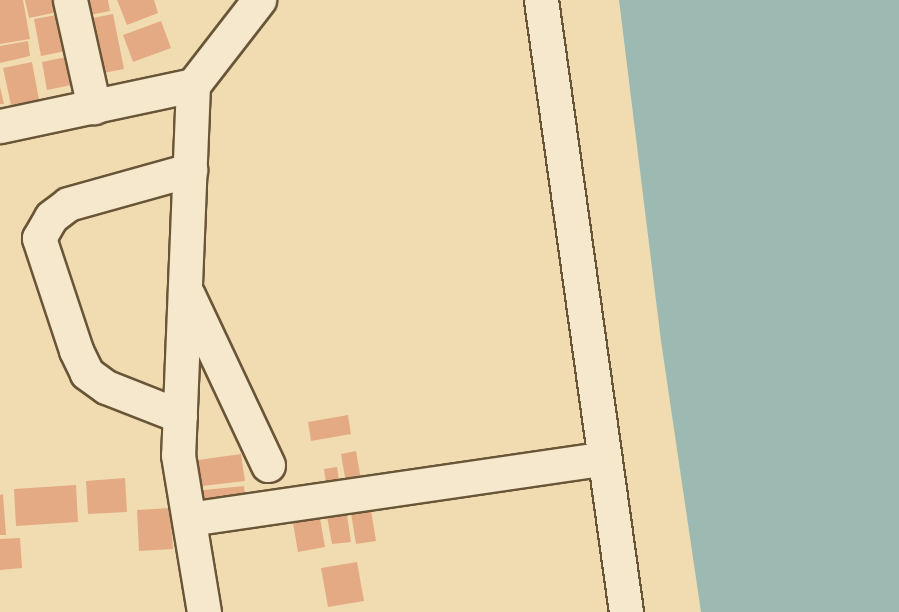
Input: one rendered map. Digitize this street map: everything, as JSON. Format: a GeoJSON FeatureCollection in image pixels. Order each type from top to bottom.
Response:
{"type":"FeatureCollection","features":[{"type":"Feature","properties":{"kind":"street"},"geometry":{"type":"LineString","coordinates":[[70,0],[94,107]]}},
{"type":"Feature","properties":{"kind":"street"},"geometry":{"type":"LineString","coordinates":[[204,612],[178,455],[193,85],[259,0]]}},
{"type":"Feature","properties":{"kind":"street"},"geometry":{"type":"LineString","coordinates":[[541,0],[602,459],[626,612]]}},
{"type":"Feature","properties":{"kind":"street"},"geometry":{"type":"LineString","coordinates":[[0,126],[193,85]]}},
{"type":"Feature","properties":{"kind":"street"},"geometry":{"type":"LineString","coordinates":[[180,416],[106,387],[87,373],[76,350],[39,238],[51,217],[68,204],[190,170]]}},
{"type":"Feature","properties":{"kind":"street"},"geometry":{"type":"LineString","coordinates":[[185,288],[267,465]]}},
{"type":"Feature","properties":{"kind":"street"},"geometry":{"type":"LineString","coordinates":[[189,519],[602,459]]}},
{"type":"Feature","properties":{"kind":"water"},"geometry":{"type":"Polygon","coordinates":[[[619,0],[899,0],[899,612],[701,612],[661,341],[619,0]]]}},
{"type":"Feature","properties":{"kind":"building"},"geometry":{"type":"Polygon","coordinates":[[[0,0],[23,0],[30,39],[0,44],[0,0]]]}},
{"type":"Feature","properties":{"kind":"building"},"geometry":{"type":"Polygon","coordinates":[[[25,0],[65,0],[67,10],[29,18],[25,0]]]}},
{"type":"Feature","properties":{"kind":"building"},"geometry":{"type":"Polygon","coordinates":[[[76,0],[108,0],[110,11],[80,17],[76,0]]]}},
{"type":"Feature","properties":{"kind":"building"},"geometry":{"type":"Polygon","coordinates":[[[117,0],[154,0],[158,13],[127,25],[117,0]]]}},
{"type":"Feature","properties":{"kind":"building"},"geometry":{"type":"Polygon","coordinates":[[[68,13],[75,49],[41,56],[34,19],[68,13]]]}},
{"type":"Feature","properties":{"kind":"building"},"geometry":{"type":"Polygon","coordinates":[[[113,14],[124,69],[93,75],[83,20],[113,14]]]}},
{"type":"Feature","properties":{"kind":"building"},"geometry":{"type":"Polygon","coordinates":[[[161,21],[171,48],[133,62],[123,35],[161,21]]]}},
{"type":"Feature","properties":{"kind":"building"},"geometry":{"type":"Polygon","coordinates":[[[28,41],[30,56],[0,63],[0,46],[28,41]]]}},
{"type":"Feature","properties":{"kind":"building"},"geometry":{"type":"Polygon","coordinates":[[[76,55],[81,83],[47,90],[42,62],[76,55]]]}},
{"type":"Feature","properties":{"kind":"building"},"geometry":{"type":"Polygon","coordinates":[[[32,62],[39,100],[11,105],[3,68],[32,62]]]}},
{"type":"Feature","properties":{"kind":"building"},"geometry":{"type":"Polygon","coordinates":[[[0,87],[4,104],[0,104],[0,87]]]}},
{"type":"Feature","properties":{"kind":"building"},"geometry":{"type":"Polygon","coordinates":[[[348,415],[351,434],[311,441],[308,422],[348,415]]]}},
{"type":"Feature","properties":{"kind":"building"},"geometry":{"type":"Polygon","coordinates":[[[356,451],[361,480],[346,483],[341,454],[356,451]]]}},
{"type":"Feature","properties":{"kind":"building"},"geometry":{"type":"Polygon","coordinates":[[[241,454],[245,481],[194,487],[191,461],[241,454]]]}},
{"type":"Feature","properties":{"kind":"building"},"geometry":{"type":"Polygon","coordinates":[[[337,467],[339,480],[326,483],[324,469],[337,467]]]}},
{"type":"Feature","properties":{"kind":"building"},"geometry":{"type":"Polygon","coordinates":[[[125,478],[127,512],[88,514],[86,481],[125,478]]]}},
{"type":"Feature","properties":{"kind":"building"},"geometry":{"type":"Polygon","coordinates":[[[76,485],[78,522],[16,526],[14,489],[76,485]]]}},
{"type":"Feature","properties":{"kind":"building"},"geometry":{"type":"Polygon","coordinates":[[[244,486],[246,505],[197,511],[194,491],[244,486]]]}},
{"type":"Feature","properties":{"kind":"building"},"geometry":{"type":"Polygon","coordinates":[[[3,494],[6,535],[0,535],[0,495],[3,494]]]}},
{"type":"Feature","properties":{"kind":"building"},"geometry":{"type":"Polygon","coordinates":[[[370,504],[376,541],[356,544],[350,507],[370,504]]]}},
{"type":"Feature","properties":{"kind":"building"},"geometry":{"type":"Polygon","coordinates":[[[170,508],[173,549],[139,551],[137,510],[170,508]]]}},
{"type":"Feature","properties":{"kind":"building"},"geometry":{"type":"Polygon","coordinates":[[[346,508],[351,542],[332,544],[326,511],[346,508]]]}},
{"type":"Feature","properties":{"kind":"building"},"geometry":{"type":"Polygon","coordinates":[[[320,518],[325,547],[298,552],[293,523],[320,518]]]}},
{"type":"Feature","properties":{"kind":"building"},"geometry":{"type":"Polygon","coordinates":[[[20,538],[22,568],[0,570],[0,539],[20,538]]]}},
{"type":"Feature","properties":{"kind":"building"},"geometry":{"type":"Polygon","coordinates":[[[357,562],[364,601],[328,607],[321,568],[357,562]]]}}]}
